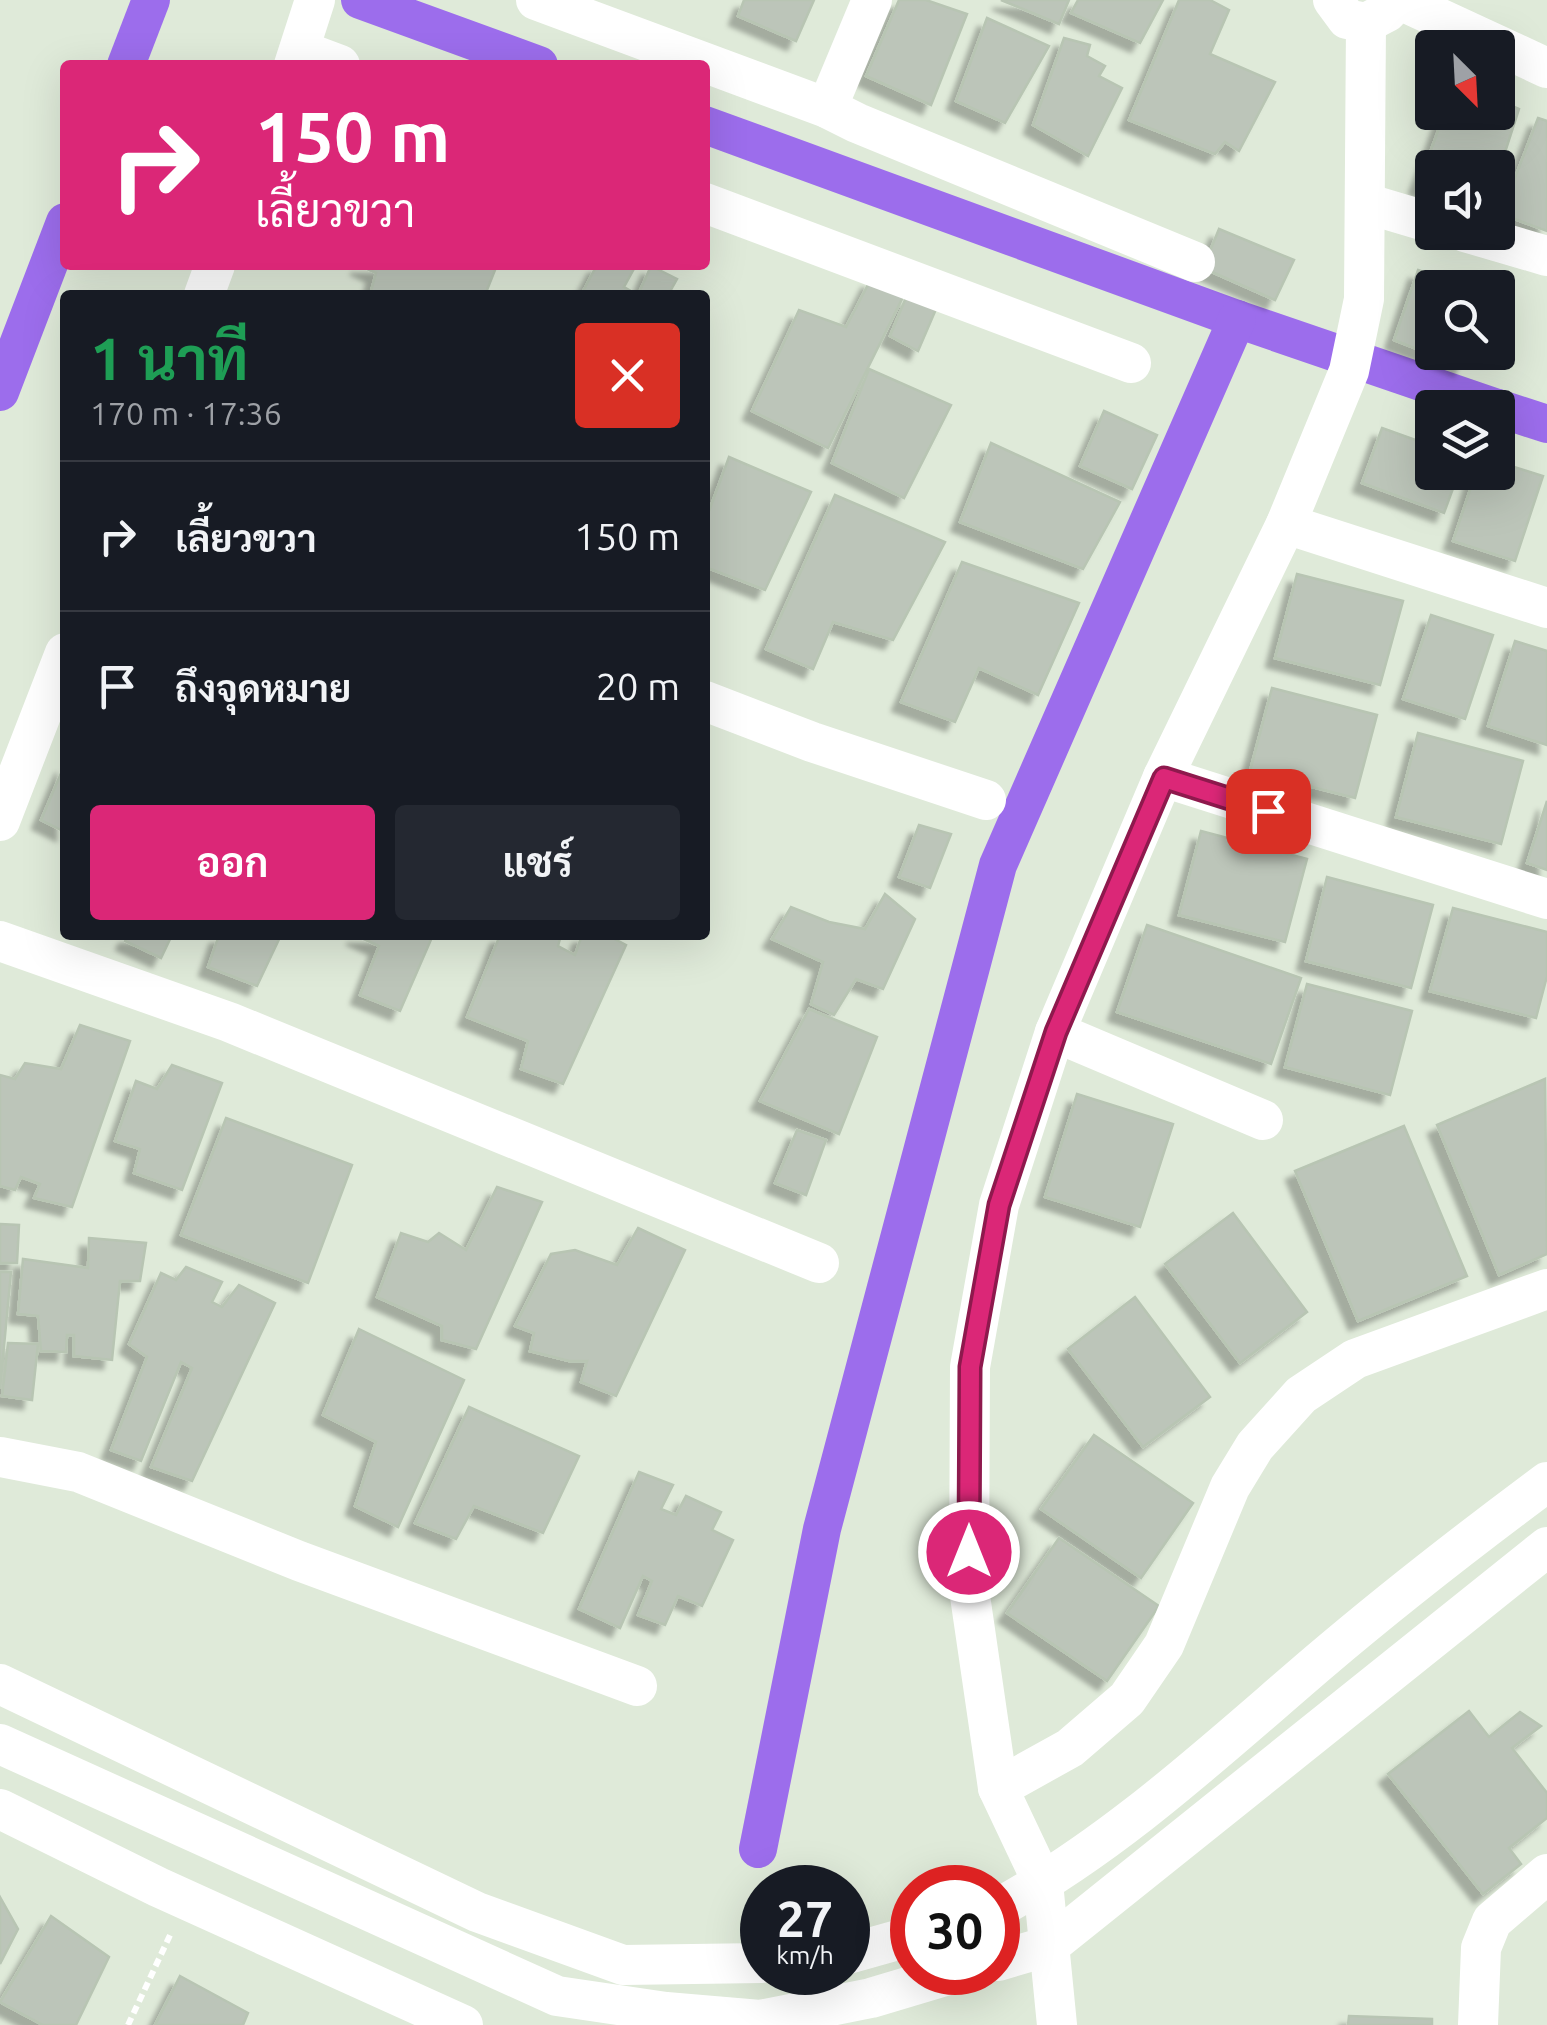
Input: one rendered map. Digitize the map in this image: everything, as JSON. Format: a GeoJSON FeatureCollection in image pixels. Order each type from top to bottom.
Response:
{"type":"FeatureCollection","features":[{"type":"Feature","properties":{"kind":"street"},"geometry":{"type":"LineString","coordinates":[[536,0],[698,60]]}},
{"type":"Feature","properties":{"kind":"street"},"geometry":{"type":"LineString","coordinates":[[827,108],[872,0]]}},
{"type":"Feature","properties":{"kind":"street"},"geometry":{"type":"LineString","coordinates":[[1333,0],[1347,19],[1387,8],[1547,68]]}},
{"type":"Feature","properties":{"kind":"street"},"geometry":{"type":"LineString","coordinates":[[1056,2025],[1043,1883],[998,1788],[969,1589],[970,1367],[999,1205],[1056,1032],[1164,778],[1286,524],[1358,340],[1364,298],[1365,203],[1387,8]]}},
{"type":"Feature","properties":{"kind":"street"},"geometry":{"type":"LineString","coordinates":[[304,35],[334,60]]}},
{"type":"Feature","properties":{"kind":"street"},"geometry":{"type":"LineString","coordinates":[[710,65],[827,108],[1195,262]]}},
{"type":"Feature","properties":{"kind":"street"},"geometry":{"type":"LineString","coordinates":[[1365,203],[1415,218]]}},
{"type":"Feature","properties":{"kind":"street"},"geometry":{"type":"LineString","coordinates":[[710,206],[1131,363]]}},
{"type":"Feature","properties":{"kind":"street"},"geometry":{"type":"LineString","coordinates":[[1515,247],[1547,256]]}},
{"type":"Feature","properties":{"kind":"street"},"geometry":{"type":"LineString","coordinates":[[1286,524],[1547,608]]}},
{"type":"Feature","properties":{"kind":"street"},"geometry":{"type":"LineString","coordinates":[[0,821],[60,666]]}},
{"type":"Feature","properties":{"kind":"street"},"geometry":{"type":"LineString","coordinates":[[710,703],[812,742],[986,800]]}},
{"type":"Feature","properties":{"kind":"street"},"geometry":{"type":"LineString","coordinates":[[1164,778],[1547,900]]}},
{"type":"Feature","properties":{"kind":"street"},"geometry":{"type":"LineString","coordinates":[[0,941],[229,1022],[819,1263]]}},
{"type":"Feature","properties":{"kind":"street"},"geometry":{"type":"LineString","coordinates":[[1056,1032],[1262,1120]]}},
{"type":"Feature","properties":{"kind":"street"},"geometry":{"type":"LineString","coordinates":[[998,1788],[1070,1748],[1128,1698],[1164,1646],[1230,1487],[1255,1446],[1301,1394],[1355,1359],[1547,1289]]}},
{"type":"Feature","properties":{"kind":"street"},"geometry":{"type":"LineString","coordinates":[[0,1457],[78,1472],[299,1561],[637,1686]]}},
{"type":"Feature","properties":{"kind":"street"},"geometry":{"type":"LineString","coordinates":[[1020,1896],[1146,1809],[1386,1604],[1546,1483]]}},
{"type":"Feature","properties":{"kind":"street"},"geometry":{"type":"LineString","coordinates":[[1020,1955],[1049,1946],[1547,1547]]}},
{"type":"Feature","properties":{"kind":"street"},"geometry":{"type":"LineString","coordinates":[[0,1684],[495,1919],[624,1965],[740,1963]]}},
{"type":"Feature","properties":{"kind":"street"},"geometry":{"type":"LineString","coordinates":[[0,1744],[557,1996],[666,2012],[760,2020],[890,1992]]}},
{"type":"Feature","properties":{"kind":"street"},"geometry":{"type":"LineString","coordinates":[[0,1809],[463,2025]]}},
{"type":"Feature","properties":{"kind":"street"},"geometry":{"type":"LineString","coordinates":[[1478,2025],[1481,1948],[1492,1921],[1547,1874]]}},
{"type":"Feature","properties":{"kind":"path"},"geometry":{"type":"LineString","coordinates":[[128,2025],[188,1900]]}},
{"type":"Feature","properties":{"kind":"building"},"geometry":{"type":"Polygon","coordinates":[[[744,0],[814,0],[796,41],[738,16],[744,0]]]}},
{"type":"Feature","properties":{"kind":"building"},"geometry":{"type":"Polygon","coordinates":[[[899,0],[926,0],[967,14],[931,105],[866,76],[899,0]]]}},
{"type":"Feature","properties":{"kind":"building"},"geometry":{"type":"Polygon","coordinates":[[[1001,0],[1069,0],[1059,24],[1001,0]]]}},
{"type":"Feature","properties":{"kind":"building"},"geometry":{"type":"Polygon","coordinates":[[[1078,0],[1163,0],[1140,43],[1071,13],[1078,0]]]}},
{"type":"Feature","properties":{"kind":"building"},"geometry":{"type":"Polygon","coordinates":[[[1179,0],[1210,0],[1229,10],[1210,54],[1275,82],[1239,151],[1225,142],[1215,154],[1129,120],[1179,0]]]}},
{"type":"Feature","properties":{"kind":"building"},"geometry":{"type":"Polygon","coordinates":[[[987,18],[1049,46],[1005,123],[956,101],[987,18]]]}},
{"type":"Feature","properties":{"kind":"building"},"geometry":{"type":"Polygon","coordinates":[[[1064,38],[1090,45],[1087,56],[1105,66],[1099,76],[1122,88],[1088,156],[1033,125],[1064,38]]]}},
{"type":"Feature","properties":{"kind":"building"},"geometry":{"type":"Polygon","coordinates":[[[1538,118],[1547,121],[1547,231],[1515,219],[1515,178],[1538,118]]]}},
{"type":"Feature","properties":{"kind":"building"},"geometry":{"type":"Polygon","coordinates":[[[1438,130],[1512,130],[1506,150],[1431,150],[1438,130]]]}},
{"type":"Feature","properties":{"kind":"building"},"geometry":{"type":"Polygon","coordinates":[[[1219,229],[1294,260],[1275,300],[1203,268],[1219,229]]]}},
{"type":"Feature","properties":{"kind":"building"},"geometry":{"type":"Polygon","coordinates":[[[370,270],[495,270],[487,290],[371,290],[376,273],[370,270]]]}},
{"type":"Feature","properties":{"kind":"building"},"geometry":{"type":"Polygon","coordinates":[[[594,270],[633,270],[624,287],[629,290],[584,290],[594,270]]]}},
{"type":"Feature","properties":{"kind":"building"},"geometry":{"type":"Polygon","coordinates":[[[649,270],[659,270],[677,279],[671,290],[640,290],[649,270]]]}},
{"type":"Feature","properties":{"kind":"building"},"geometry":{"type":"Polygon","coordinates":[[[871,279],[904,295],[828,448],[752,411],[799,310],[846,327],[871,279]]]}},
{"type":"Feature","properties":{"kind":"building"},"geometry":{"type":"Polygon","coordinates":[[[1415,279],[1415,348],[1394,340],[1415,279]]]}},
{"type":"Feature","properties":{"kind":"building"},"geometry":{"type":"Polygon","coordinates":[[[907,295],[936,309],[918,351],[890,336],[907,295]]]}},
{"type":"Feature","properties":{"kind":"building"},"geometry":{"type":"Polygon","coordinates":[[[869,369],[951,405],[904,498],[832,463],[869,369]]]}},
{"type":"Feature","properties":{"kind":"building"},"geometry":{"type":"Polygon","coordinates":[[[1104,411],[1157,435],[1132,489],[1080,466],[1104,411]]]}},
{"type":"Feature","properties":{"kind":"building"},"geometry":{"type":"Polygon","coordinates":[[[1382,428],[1415,440],[1415,490],[1452,490],[1444,513],[1362,483],[1382,428]]]}},
{"type":"Feature","properties":{"kind":"building"},"geometry":{"type":"Polygon","coordinates":[[[991,443],[1120,502],[1083,569],[960,522],[991,443]]]}},
{"type":"Feature","properties":{"kind":"building"},"geometry":{"type":"Polygon","coordinates":[[[729,457],[811,492],[765,590],[710,569],[710,508],[729,457]]]}},
{"type":"Feature","properties":{"kind":"building"},"geometry":{"type":"Polygon","coordinates":[[[1515,467],[1543,476],[1515,561],[1453,541],[1470,490],[1515,490],[1515,467]]]}},
{"type":"Feature","properties":{"kind":"building"},"geometry":{"type":"Polygon","coordinates":[[[835,495],[945,542],[893,640],[833,622],[813,669],[766,649],[835,495]]]}},
{"type":"Feature","properties":{"kind":"building"},"geometry":{"type":"Polygon","coordinates":[[[962,562],[1079,603],[1038,695],[979,668],[955,722],[901,702],[962,562]]]}},
{"type":"Feature","properties":{"kind":"building"},"geometry":{"type":"Polygon","coordinates":[[[1297,574],[1403,601],[1380,685],[1275,658],[1297,574]]]}},
{"type":"Feature","properties":{"kind":"building"},"geometry":{"type":"Polygon","coordinates":[[[1431,615],[1493,635],[1465,719],[1403,699],[1431,615]]]}},
{"type":"Feature","properties":{"kind":"building"},"geometry":{"type":"Polygon","coordinates":[[[1515,641],[1547,651],[1547,745],[1488,726],[1515,641]]]}},
{"type":"Feature","properties":{"kind":"building"},"geometry":{"type":"Polygon","coordinates":[[[1272,688],[1377,715],[1355,798],[1250,771],[1272,688]]]}},
{"type":"Feature","properties":{"kind":"building"},"geometry":{"type":"Polygon","coordinates":[[[1418,733],[1523,761],[1501,844],[1396,817],[1418,733]]]}},
{"type":"Feature","properties":{"kind":"building"},"geometry":{"type":"Polygon","coordinates":[[[60,776],[60,830],[41,820],[60,776]]]}},
{"type":"Feature","properties":{"kind":"building"},"geometry":{"type":"Polygon","coordinates":[[[1547,801],[1547,870],[1527,863],[1547,801]]]}},
{"type":"Feature","properties":{"kind":"building"},"geometry":{"type":"Polygon","coordinates":[[[919,825],[951,834],[930,888],[899,877],[919,825]]]}},
{"type":"Feature","properties":{"kind":"building"},"geometry":{"type":"Polygon","coordinates":[[[1201,831],[1307,859],[1285,942],[1179,915],[1201,831]]]}},
{"type":"Feature","properties":{"kind":"building"},"geometry":{"type":"Polygon","coordinates":[[[1327,877],[1433,905],[1411,988],[1306,961],[1327,877]]]}},
{"type":"Feature","properties":{"kind":"building"},"geometry":{"type":"Polygon","coordinates":[[[885,894],[915,919],[883,989],[856,979],[834,1015],[811,1004],[823,962],[772,939],[791,907],[829,922],[865,929],[885,894]]]}},
{"type":"Feature","properties":{"kind":"building"},"geometry":{"type":"Polygon","coordinates":[[[1453,908],[1547,932],[1547,976],[1536,1018],[1430,991],[1453,908]]]}},
{"type":"Feature","properties":{"kind":"building"},"geometry":{"type":"Polygon","coordinates":[[[1147,925],[1301,978],[1271,1064],[1117,1012],[1147,925]]]}},
{"type":"Feature","properties":{"kind":"building"},"geometry":{"type":"Polygon","coordinates":[[[126,940],[170,940],[161,958],[126,940]]]}},
{"type":"Feature","properties":{"kind":"building"},"geometry":{"type":"Polygon","coordinates":[[[217,940],[279,940],[257,986],[208,967],[217,940]]]}},
{"type":"Feature","properties":{"kind":"building"},"geometry":{"type":"Polygon","coordinates":[[[366,940],[431,940],[400,1011],[360,995],[379,946],[366,940]]]}},
{"type":"Feature","properties":{"kind":"building"},"geometry":{"type":"Polygon","coordinates":[[[498,940],[560,940],[558,946],[575,955],[580,940],[616,940],[626,945],[563,1084],[521,1069],[528,1041],[467,1017],[498,940]]]}},
{"type":"Feature","properties":{"kind":"building"},"geometry":{"type":"Polygon","coordinates":[[[1307,984],[1412,1011],[1390,1095],[1285,1067],[1307,984]]]}},
{"type":"Feature","properties":{"kind":"building"},"geometry":{"type":"Polygon","coordinates":[[[809,1009],[877,1037],[839,1134],[760,1101],[809,1009]]]}},
{"type":"Feature","properties":{"kind":"building"},"geometry":{"type":"Polygon","coordinates":[[[80,1025],[130,1041],[72,1207],[34,1198],[40,1184],[21,1177],[15,1190],[0,1186],[0,1075],[15,1079],[25,1063],[61,1069],[80,1025]]]}},
{"type":"Feature","properties":{"kind":"building"},"geometry":{"type":"Polygon","coordinates":[[[172,1065],[222,1083],[182,1190],[134,1173],[140,1149],[115,1141],[136,1081],[157,1089],[172,1065]]]}},
{"type":"Feature","properties":{"kind":"building"},"geometry":{"type":"Polygon","coordinates":[[[1545,1079],[1547,1254],[1499,1275],[1437,1125],[1545,1079]]]}},
{"type":"Feature","properties":{"kind":"building"},"geometry":{"type":"Polygon","coordinates":[[[1077,1094],[1173,1124],[1140,1227],[1045,1197],[1077,1094]]]}},
{"type":"Feature","properties":{"kind":"building"},"geometry":{"type":"Polygon","coordinates":[[[226,1118],[352,1165],[308,1283],[181,1235],[226,1118]]]}},
{"type":"Feature","properties":{"kind":"building"},"geometry":{"type":"Polygon","coordinates":[[[1404,1126],[1467,1276],[1358,1321],[1295,1171],[1404,1126]]]}},
{"type":"Feature","properties":{"kind":"building"},"geometry":{"type":"Polygon","coordinates":[[[797,1130],[826,1140],[806,1195],[775,1183],[797,1130]]]}},
{"type":"Feature","properties":{"kind":"building"},"geometry":{"type":"Polygon","coordinates":[[[497,1187],[542,1202],[476,1349],[442,1340],[442,1326],[377,1297],[401,1233],[428,1242],[439,1233],[466,1250],[497,1187]]]}},
{"type":"Feature","properties":{"kind":"building"},"geometry":{"type":"Polygon","coordinates":[[[1233,1213],[1307,1312],[1240,1363],[1165,1264],[1233,1213]]]}},
{"type":"Feature","properties":{"kind":"building"},"geometry":{"type":"Polygon","coordinates":[[[0,1224],[19,1225],[17,1263],[0,1263],[0,1224]]]}},
{"type":"Feature","properties":{"kind":"building"},"geometry":{"type":"Polygon","coordinates":[[[638,1228],[685,1250],[616,1396],[581,1382],[587,1361],[569,1361],[530,1351],[534,1333],[515,1326],[551,1254],[575,1250],[617,1265],[638,1228]]]}},
{"type":"Feature","properties":{"kind":"building"},"geometry":{"type":"Polygon","coordinates":[[[89,1238],[146,1243],[140,1281],[120,1281],[112,1360],[74,1356],[74,1335],[67,1335],[66,1352],[41,1351],[38,1316],[18,1314],[23,1259],[88,1268],[89,1238]]]}},
{"type":"Feature","properties":{"kind":"building"},"geometry":{"type":"Polygon","coordinates":[[[186,1267],[222,1282],[212,1302],[222,1307],[239,1285],[275,1303],[192,1481],[151,1467],[192,1368],[181,1362],[141,1461],[111,1450],[147,1357],[129,1344],[161,1273],[176,1280],[186,1267]]]}},
{"type":"Feature","properties":{"kind":"building"},"geometry":{"type":"Polygon","coordinates":[[[0,1272],[11,1272],[0,1389],[0,1272]]]}},
{"type":"Feature","properties":{"kind":"building"},"geometry":{"type":"Polygon","coordinates":[[[1135,1297],[1210,1397],[1143,1447],[1068,1349],[1135,1297]]]}},
{"type":"Feature","properties":{"kind":"building"},"geometry":{"type":"Polygon","coordinates":[[[359,1329],[464,1380],[398,1527],[355,1506],[376,1442],[323,1415],[359,1329]]]}},
{"type":"Feature","properties":{"kind":"building"},"geometry":{"type":"Polygon","coordinates":[[[8,1343],[38,1344],[32,1400],[2,1396],[8,1343]]]}},
{"type":"Feature","properties":{"kind":"building"},"geometry":{"type":"Polygon","coordinates":[[[469,1407],[579,1456],[543,1533],[474,1506],[456,1539],[415,1523],[469,1407]]]}},
{"type":"Feature","properties":{"kind":"building"},"geometry":{"type":"Polygon","coordinates":[[[1094,1435],[1193,1503],[1141,1578],[1041,1509],[1094,1435]]]}},
{"type":"Feature","properties":{"kind":"building"},"geometry":{"type":"Polygon","coordinates":[[[639,1472],[673,1485],[661,1509],[676,1515],[686,1496],[721,1512],[712,1530],[733,1540],[702,1606],[678,1596],[665,1625],[638,1615],[652,1581],[643,1576],[620,1628],[579,1609],[639,1472]]]}},
{"type":"Feature","properties":{"kind":"building"},"geometry":{"type":"Polygon","coordinates":[[[1059,1538],[1159,1606],[1107,1681],[1007,1613],[1059,1538]]]}},
{"type":"Feature","properties":{"kind":"building"},"geometry":{"type":"Polygon","coordinates":[[[1469,1711],[1489,1737],[1520,1712],[1541,1726],[1512,1748],[1547,1793],[1547,1818],[1509,1848],[1521,1864],[1483,1894],[1388,1774],[1469,1711]]]}},
{"type":"Feature","properties":{"kind":"building"},"geometry":{"type":"Polygon","coordinates":[[[0,1897],[18,1929],[0,1964],[0,1897]]]}},
{"type":"Feature","properties":{"kind":"building"},"geometry":{"type":"Polygon","coordinates":[[[51,1916],[109,1957],[76,2025],[43,2025],[0,2002],[51,1916]]]}},
{"type":"Feature","properties":{"kind":"building"},"geometry":{"type":"Polygon","coordinates":[[[180,1976],[248,2013],[243,2025],[155,2025],[180,1976]]]}},
{"type":"Feature","properties":{"kind":"building"},"geometry":{"type":"Polygon","coordinates":[[[1349,2016],[1432,2019],[1432,2025],[1348,2025],[1349,2016]]]}},
{"type":"Feature","properties":{"kind":"waterway"},"geometry":{"type":"LineString","coordinates":[[128,60],[151,0]]}},
{"type":"Feature","properties":{"kind":"waterway"},"geometry":{"type":"LineString","coordinates":[[360,0],[525,60]]}},
{"type":"Feature","properties":{"kind":"waterway"},"geometry":{"type":"LineString","coordinates":[[710,127],[1237,319],[1444,390]]}},
{"type":"Feature","properties":{"kind":"waterway"},"geometry":{"type":"LineString","coordinates":[[0,392],[60,235]]}},
{"type":"Feature","properties":{"kind":"waterway"},"geometry":{"type":"LineString","coordinates":[[758,1849],[822,1529],[998,865],[1237,319]]}},
{"type":"Feature","properties":{"kind":"waterway"},"geometry":{"type":"LineString","coordinates":[[1515,414],[1547,424]]}},
{"type":"Feature","properties":{"kind":"route"},"geometry":{"type":"LineString","coordinates":[[969,1552],[970,1367],[999,1205],[1056,1032],[1164,778],[1268,811]]}}]}
